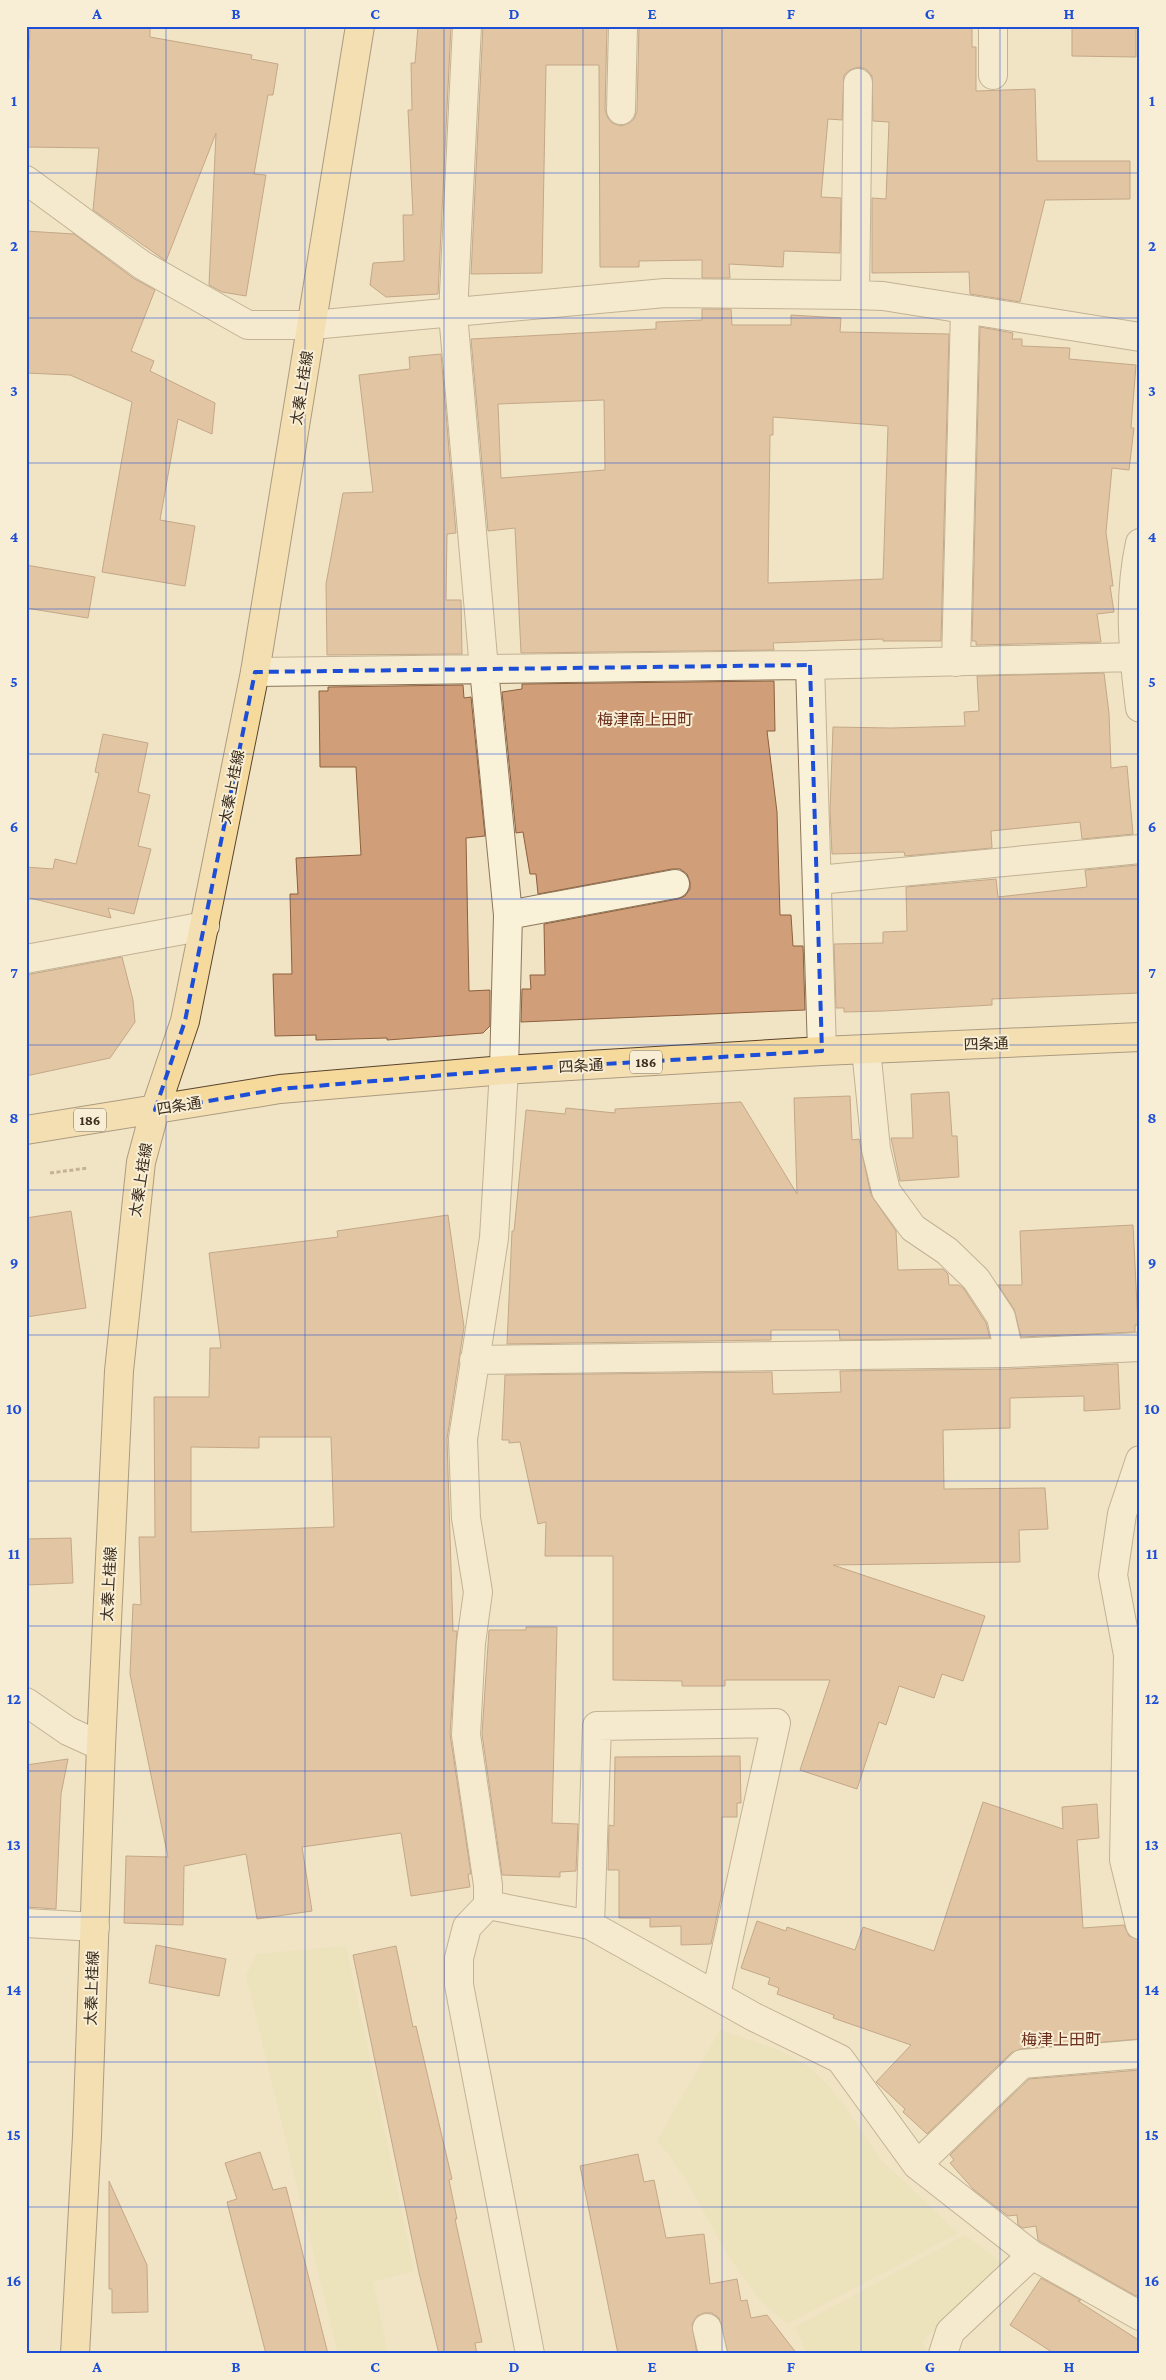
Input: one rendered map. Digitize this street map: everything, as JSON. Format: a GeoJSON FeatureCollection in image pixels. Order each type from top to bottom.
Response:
{"type":"FeatureCollection","features":[{"type":"Feature","properties":{"kind":"main road","name":"太秦上桂線"},"geometry":{"type":"LineString","coordinates":[[75,2354],[87,2136],[101,1746],[118,1371],[141,1162],[155,1110],[185,1021],[255,672],[360,26]]}},
{"type":"Feature","properties":{"kind":"main road","name":"四条通"},"geometry":{"type":"LineString","coordinates":[[26,1130],[280,1089],[504,1070],[822,1051],[1140,1037]]}},
{"type":"Feature","properties":{"kind":"street"},"geometry":{"type":"LineString","coordinates":[[467,26],[453,314],[508,915],[504,1070],[494,1238],[474,1360],[464,1439],[466,1518],[478,1592],[471,1643],[466,1735],[488,1885],[488,1905],[467,1927],[459,1958],[458,1985],[530,2354]]}},
{"type":"Feature","properties":{"kind":"street"},"geometry":{"type":"LineString","coordinates":[[621,110],[623,26]]}},
{"type":"Feature","properties":{"kind":"street"},"geometry":{"type":"LineString","coordinates":[[993,26],[993,74]]}},
{"type":"Feature","properties":{"kind":"street"},"geometry":{"type":"LineString","coordinates":[[855,295],[858,83]]}},
{"type":"Feature","properties":{"kind":"street"},"geometry":{"type":"LineString","coordinates":[[26,180],[142,265],[248,325],[312,325],[665,294],[855,295],[884,296],[1140,337]]}},
{"type":"Feature","properties":{"kind":"street"},"geometry":{"type":"LineString","coordinates":[[956,662],[964,309]]}},
{"type":"Feature","properties":{"kind":"street"},"geometry":{"type":"LineString","coordinates":[[1140,543],[1133,576],[1135,643],[1140,708]]}},
{"type":"Feature","properties":{"kind":"street"},"geometry":{"type":"LineString","coordinates":[[255,672],[956,662],[1135,643]]}},
{"type":"Feature","properties":{"kind":"street"},"geometry":{"type":"LineString","coordinates":[[810,665],[822,1051]]}},
{"type":"Feature","properties":{"kind":"street"},"geometry":{"type":"LineString","coordinates":[[818,880],[1140,849]]}},
{"type":"Feature","properties":{"kind":"street"},"geometry":{"type":"LineString","coordinates":[[508,915],[675,884]]}},
{"type":"Feature","properties":{"kind":"street"},"geometry":{"type":"LineString","coordinates":[[26,959],[205,926]]}},
{"type":"Feature","properties":{"kind":"street"},"geometry":{"type":"LineString","coordinates":[[866,1049],[876,1149],[886,1191],[913,1228],[947,1251],[976,1279],[1001,1317],[1009,1353]]}},
{"type":"Feature","properties":{"kind":"street"},"geometry":{"type":"LineString","coordinates":[[474,1360],[1009,1353],[1140,1346]]}},
{"type":"Feature","properties":{"kind":"street"},"geometry":{"type":"LineString","coordinates":[[1140,1460],[1122,1514],[1113,1575],[1134,1654],[1124,1860],[1140,1925]]}},
{"type":"Feature","properties":{"kind":"street"},"geometry":{"type":"LineString","coordinates":[[26,1702],[68,1730],[101,1746]]}},
{"type":"Feature","properties":{"kind":"street"},"geometry":{"type":"LineString","coordinates":[[590,1925],[597,1726],[776,1723],[716,1995]]}},
{"type":"Feature","properties":{"kind":"street"},"geometry":{"type":"LineString","coordinates":[[488,1905],[590,1925],[754,2017],[840,2059],[917,2165],[1032,2254],[1140,2316]]}},
{"type":"Feature","properties":{"kind":"street"},"geometry":{"type":"LineString","coordinates":[[26,1923],[95,1927]]}},
{"type":"Feature","properties":{"kind":"street"},"geometry":{"type":"LineString","coordinates":[[917,2165],[1022,2064],[1140,2054]]}},
{"type":"Feature","properties":{"kind":"street"},"geometry":{"type":"LineString","coordinates":[[943,2354],[950,2332],[1032,2254]]}},
{"type":"Feature","properties":{"kind":"path"},"geometry":{"type":"LineString","coordinates":[[50,1173],[88,1168]]}},
{"type":"Feature","properties":{"kind":"highlighted area"},"geometry":{"type":"Polygon","coordinates":[[[810,665],[822,1051],[504,1070],[280,1089],[155,1110],[185,1021],[255,672],[810,665]]]}},
{"type":"Feature","properties":{"kind":"shaded area"},"geometry":{"type":"Polygon","coordinates":[[[346,1946],[414,2271],[373,2282],[388,2354],[338,2354],[246,1976],[257,1954],[346,1946]]]}},
{"type":"Feature","properties":{"kind":"shaded area"},"geometry":{"type":"Polygon","coordinates":[[[720,2030],[779,2050],[808,2066],[825,2082],[844,2105],[879,2158],[958,2233],[787,2324],[760,2300],[727,2254],[689,2185],[670,2156],[657,2141],[720,2030]]]}},
{"type":"Feature","properties":{"kind":"shaded area"},"geometry":{"type":"Polygon","coordinates":[[[965,2235],[1005,2265],[922,2341],[928,2354],[807,2354],[795,2327],[965,2235]]]}},
{"type":"Feature","properties":{"kind":"building"},"geometry":{"type":"Polygon","coordinates":[[[30,26],[150,26],[150,37],[252,55],[251,59],[278,64],[273,95],[268,95],[254,174],[266,175],[246,296],[222,292],[209,285],[216,133],[166,261],[93,210],[99,148],[26,147],[26,60],[29,60],[30,26]]]}},
{"type":"Feature","properties":{"kind":"building"},"geometry":{"type":"Polygon","coordinates":[[[418,26],[451,26],[438,294],[386,297],[370,285],[373,263],[404,261],[403,215],[413,215],[408,110],[412,110],[411,63],[415,63],[418,26]]]}},
{"type":"Feature","properties":{"kind":"building"},"geometry":{"type":"Polygon","coordinates":[[[483,26],[607,26],[605,110],[612,123],[621,126],[634,119],[637,111],[639,26],[972,26],[972,47],[976,47],[976,91],[1035,89],[1037,161],[1130,161],[1130,199],[1045,200],[1020,302],[970,294],[969,272],[872,273],[872,198],[886,199],[889,122],[873,121],[872,76],[866,69],[858,67],[844,75],[842,120],[828,119],[821,197],[841,198],[840,253],[784,251],[783,267],[729,264],[730,278],[702,278],[702,260],[639,261],[639,267],[600,267],[599,65],[546,65],[542,273],[471,274],[483,26]]]}},
{"type":"Feature","properties":{"kind":"building"},"geometry":{"type":"Polygon","coordinates":[[[1072,26],[1136,26],[1136,57],[1072,56],[1072,26]]]}},
{"type":"Feature","properties":{"kind":"building"},"geometry":{"type":"Polygon","coordinates":[[[26,231],[74,234],[133,278],[155,290],[131,351],[154,361],[150,371],[215,403],[212,434],[178,419],[160,520],[195,526],[185,586],[102,572],[132,402],[70,375],[26,373],[26,231]]]}},
{"type":"Feature","properties":{"kind":"building"},"geometry":{"type":"Polygon","coordinates":[[[702,309],[731,309],[732,325],[791,325],[791,315],[841,318],[840,332],[949,334],[941,641],[883,641],[883,639],[773,643],[774,650],[521,653],[515,528],[488,531],[471,339],[656,329],[656,322],[702,320],[702,309]],[[604,400],[498,404],[501,478],[605,470],[604,400]],[[773,417],[773,435],[770,435],[768,583],[883,579],[888,426],[773,417]]]}},
{"type":"Feature","properties":{"kind":"building"},"geometry":{"type":"Polygon","coordinates":[[[980,327],[1013,333],[1012,339],[1022,339],[1022,346],[1070,348],[1069,359],[1136,365],[1131,428],[1134,428],[1129,470],[1112,468],[1106,532],[1113,586],[1110,586],[1114,612],[1097,614],[1101,642],[976,645],[976,641],[972,641],[980,327]]]}},
{"type":"Feature","properties":{"kind":"building"},"geometry":{"type":"Polygon","coordinates":[[[441,354],[456,533],[447,534],[446,600],[461,600],[462,654],[327,655],[326,584],[343,493],[373,492],[359,375],[410,369],[409,357],[441,354]]]}},
{"type":"Feature","properties":{"kind":"building"},"geometry":{"type":"Polygon","coordinates":[[[26,565],[95,577],[88,618],[26,608],[26,565]]]}},
{"type":"Feature","properties":{"kind":"building"},"geometry":{"type":"Polygon","coordinates":[[[1104,673],[1109,713],[1111,768],[1127,766],[1133,834],[1082,839],[1080,822],[991,831],[992,848],[905,856],[904,852],[832,854],[830,810],[833,727],[965,726],[964,712],[979,711],[977,676],[1104,673]]]}},
{"type":"Feature","properties":{"kind":"building"},"geometry":{"type":"Polygon","coordinates":[[[774,681],[775,731],[767,731],[777,812],[780,915],[791,915],[793,946],[803,946],[805,1010],[521,1022],[522,989],[531,989],[530,975],[545,975],[544,924],[678,899],[685,896],[690,889],[690,882],[687,874],[680,869],[672,869],[538,894],[536,874],[530,874],[523,832],[516,833],[502,692],[522,689],[522,684],[774,681]]]}},
{"type":"Feature","properties":{"kind":"building"},"geometry":{"type":"Polygon","coordinates":[[[463,685],[464,698],[471,697],[485,836],[466,838],[469,991],[490,990],[490,1026],[483,1033],[387,1040],[387,1038],[316,1040],[316,1035],[275,1036],[273,974],[292,974],[290,894],[298,894],[296,858],[361,855],[356,767],[320,767],[319,691],[328,691],[328,687],[463,685]]]}},
{"type":"Feature","properties":{"kind":"building"},"geometry":{"type":"Polygon","coordinates":[[[103,734],[148,743],[138,792],[150,795],[138,846],[151,849],[134,914],[108,908],[111,918],[26,897],[26,867],[53,869],[55,859],[76,864],[99,773],[95,772],[103,734]]]}},
{"type":"Feature","properties":{"kind":"building"},"geometry":{"type":"Polygon","coordinates":[[[1138,865],[1140,885],[1140,993],[992,999],[992,1005],[884,1011],[844,1012],[844,1008],[836,1008],[834,944],[883,943],[883,932],[907,931],[906,887],[996,879],[998,897],[1087,887],[1085,870],[1138,865]]]}},
{"type":"Feature","properties":{"kind":"building"},"geometry":{"type":"Polygon","coordinates":[[[122,957],[133,1000],[135,1022],[110,1058],[26,1076],[26,975],[122,957]]]}},
{"type":"Feature","properties":{"kind":"building"},"geometry":{"type":"Polygon","coordinates":[[[949,1092],[952,1136],[957,1136],[959,1177],[900,1181],[891,1138],[913,1138],[911,1094],[949,1092]]]}},
{"type":"Feature","properties":{"kind":"building"},"geometry":{"type":"Polygon","coordinates":[[[850,1096],[852,1140],[859,1139],[871,1195],[896,1231],[898,1270],[943,1269],[948,1274],[949,1285],[959,1285],[964,1289],[986,1323],[990,1338],[840,1340],[839,1330],[771,1330],[771,1340],[507,1344],[512,1231],[514,1231],[526,1110],[565,1114],[566,1108],[615,1113],[615,1109],[741,1102],[797,1194],[794,1098],[850,1096]]]}},
{"type":"Feature","properties":{"kind":"building"},"geometry":{"type":"Polygon","coordinates":[[[71,1211],[86,1308],[26,1317],[26,1218],[71,1211]]]}},
{"type":"Feature","properties":{"kind":"building"},"geometry":{"type":"Polygon","coordinates":[[[448,1215],[464,1327],[447,1439],[453,1631],[457,1631],[450,1734],[471,1874],[468,1874],[470,1887],[411,1896],[401,1833],[302,1847],[312,1911],[257,1919],[246,1854],[184,1866],[183,1925],[124,1923],[126,1856],[168,1857],[130,1674],[133,1604],[141,1605],[139,1537],[155,1537],[154,1397],[209,1397],[210,1348],[221,1348],[209,1253],[338,1237],[337,1231],[448,1215]],[[259,1437],[259,1448],[191,1447],[191,1532],[334,1527],[331,1437],[259,1437]]]}},
{"type":"Feature","properties":{"kind":"building"},"geometry":{"type":"Polygon","coordinates":[[[1133,1225],[1138,1325],[1135,1325],[1135,1332],[1021,1337],[1014,1309],[998,1285],[1022,1285],[1020,1231],[1133,1225]]]}},
{"type":"Feature","properties":{"kind":"building"},"geometry":{"type":"Polygon","coordinates":[[[1118,1364],[1120,1409],[1084,1411],[1084,1396],[1010,1398],[1010,1428],[943,1430],[944,1489],[1045,1488],[1048,1529],[1019,1530],[1020,1562],[833,1565],[985,1616],[963,1681],[942,1674],[934,1698],[899,1686],[886,1725],[879,1722],[857,1789],[800,1770],[830,1680],[725,1680],[725,1686],[682,1686],[682,1681],[613,1680],[613,1556],[545,1556],[546,1522],[538,1524],[520,1442],[509,1443],[509,1440],[502,1440],[505,1375],[772,1372],[773,1394],[841,1392],[840,1371],[1009,1369],[1118,1364]]]}},
{"type":"Feature","properties":{"kind":"building"},"geometry":{"type":"Polygon","coordinates":[[[71,1538],[73,1583],[26,1585],[26,1539],[71,1538]]]}},
{"type":"Feature","properties":{"kind":"building"},"geometry":{"type":"Polygon","coordinates":[[[526,1627],[557,1627],[552,1823],[578,1824],[576,1871],[560,1872],[560,1877],[502,1875],[482,1734],[489,1630],[526,1630],[526,1627]]]}},
{"type":"Feature","properties":{"kind":"building"},"geometry":{"type":"Polygon","coordinates":[[[740,1756],[741,1803],[737,1803],[737,1817],[722,1817],[722,1893],[711,1944],[681,1945],[681,1926],[650,1927],[650,1918],[619,1918],[619,1870],[608,1870],[609,1825],[614,1826],[615,1757],[740,1756]]]}},
{"type":"Feature","properties":{"kind":"building"},"geometry":{"type":"Polygon","coordinates":[[[68,1759],[61,1794],[56,1909],[26,1907],[26,1765],[68,1759]]]}},
{"type":"Feature","properties":{"kind":"building"},"geometry":{"type":"Polygon","coordinates":[[[983,1802],[1063,1829],[1062,1807],[1097,1804],[1099,1838],[1077,1840],[1083,1928],[1124,1925],[1129,1936],[1140,1940],[1140,2039],[1020,2049],[1011,2053],[927,2134],[903,2112],[905,2109],[876,2082],[911,2045],[833,2018],[834,2015],[777,1994],[779,1988],[768,1984],[770,1978],[741,1968],[757,1921],[786,1931],[787,1927],[855,1950],[863,1927],[934,1951],[983,1802]]]}},
{"type":"Feature","properties":{"kind":"building"},"geometry":{"type":"Polygon","coordinates":[[[156,1945],[226,1959],[219,1996],[149,1983],[156,1945]]]}},
{"type":"Feature","properties":{"kind":"building"},"geometry":{"type":"Polygon","coordinates":[[[396,1946],[413,2027],[416,2026],[452,2179],[449,2180],[457,2219],[455,2219],[482,2342],[475,2343],[477,2354],[439,2354],[419,2273],[353,1955],[396,1946]]]}},
{"type":"Feature","properties":{"kind":"building"},"geometry":{"type":"Polygon","coordinates":[[[1140,2070],[1140,2295],[1136,2296],[1038,2240],[1036,2226],[1023,2228],[1018,2225],[1017,2215],[1008,2216],[974,2190],[950,2163],[954,2160],[950,2155],[1029,2079],[1140,2070]]]}},
{"type":"Feature","properties":{"kind":"building"},"geometry":{"type":"Polygon","coordinates":[[[260,2152],[273,2190],[286,2187],[328,2354],[266,2354],[227,2202],[237,2199],[225,2163],[260,2152]]]}},
{"type":"Feature","properties":{"kind":"building"},"geometry":{"type":"Polygon","coordinates":[[[638,2154],[644,2182],[654,2180],[666,2238],[704,2234],[710,2284],[737,2279],[741,2301],[747,2300],[751,2318],[767,2315],[797,2354],[728,2354],[719,2318],[712,2313],[704,2313],[697,2316],[692,2324],[697,2354],[618,2354],[580,2166],[638,2154]]]}},
{"type":"Feature","properties":{"kind":"building"},"geometry":{"type":"Polygon","coordinates":[[[109,2181],[147,2265],[148,2312],[112,2313],[112,2289],[109,2289],[109,2181]]]}},
{"type":"Feature","properties":{"kind":"building"},"geometry":{"type":"Polygon","coordinates":[[[1041,2278],[1081,2300],[1078,2301],[1140,2341],[1140,2354],[1055,2354],[1010,2325],[1041,2278]]]}},
{"type":"Feature","properties":{"kind":"district","name":"梅津南上田町"},"geometry":{"type":"Point","coordinates":[645,719]}},
{"type":"Feature","properties":{"kind":"district","name":"梅津上田町"},"geometry":{"type":"Point","coordinates":[1061,2039]}}]}
